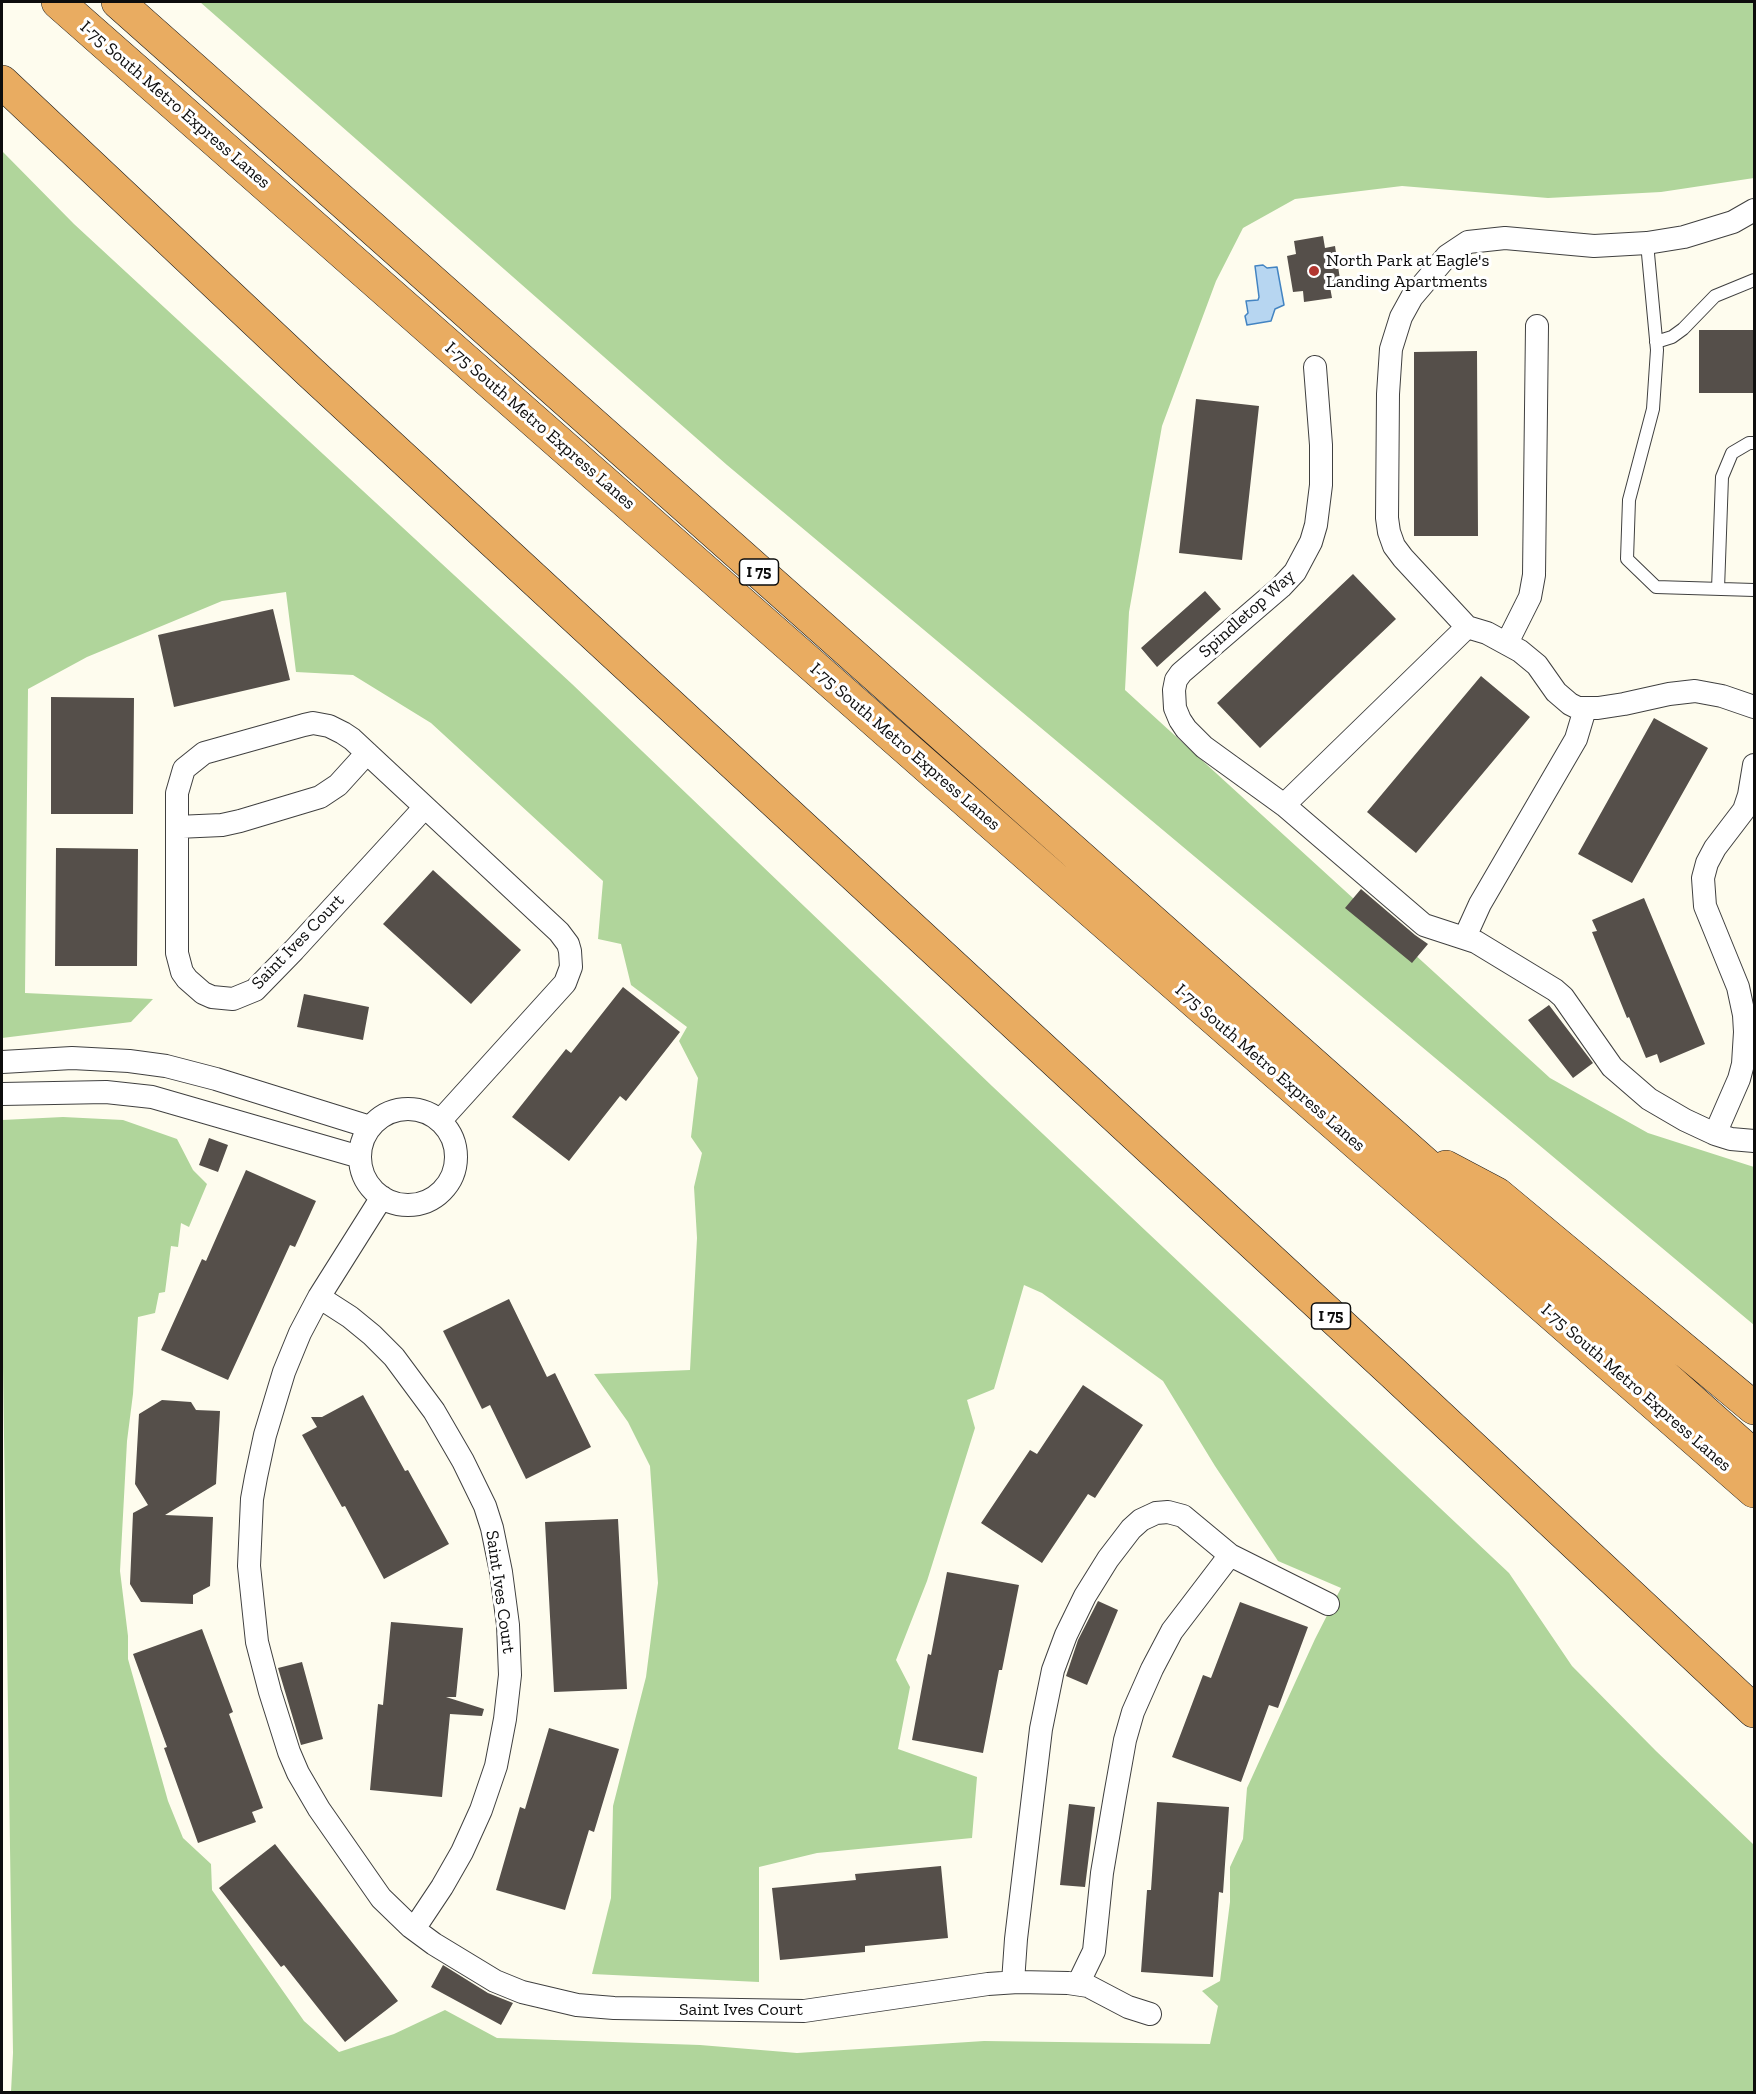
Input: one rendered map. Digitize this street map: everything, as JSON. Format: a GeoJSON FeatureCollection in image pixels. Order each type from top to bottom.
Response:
{"type":"FeatureCollection","features":[{"type":"Feature","properties":{"kind":"highway","name":"I-75 South Metro Express Lanes"},"geometry":{"type":"LineString","coordinates":[[58,2],[1755,1491]]}},
{"type":"Feature","properties":{"kind":"highway","name":"I 75"},"geometry":{"type":"LineString","coordinates":[[118,2],[1755,1456]]}},
{"type":"Feature","properties":{"kind":"highway","name":"I 75"},"geometry":{"type":"LineString","coordinates":[[2,82],[320,381],[1374,1355],[1755,1711]]}},
{"type":"Feature","properties":{"kind":"highway"},"geometry":{"type":"LineString","coordinates":[[1400,1142],[1497,1194],[1639,1309],[1755,1408]]}},
{"type":"Feature","properties":{"kind":"street"},"geometry":{"type":"LineString","coordinates":[[1755,210],[1733,222],[1684,237],[1647,243],[1594,246],[1505,238],[1468,242],[1447,256],[1412,297],[1401,317],[1391,349],[1388,394],[1389,532],[1402,558],[1467,627],[1487,633],[1530,658],[1562,698],[1578,708],[1624,704],[1669,693],[1695,691],[1722,696],[1755,707]]}},
{"type":"Feature","properties":{"kind":"street"},"geometry":{"type":"LineString","coordinates":[[1507,643],[1530,597],[1534,575],[1537,326]]}},
{"type":"Feature","properties":{"kind":"street","name":"Spindletop Way"},"geometry":{"type":"LineString","coordinates":[[1315,367],[1321,445],[1321,486],[1316,525],[1311,542],[1299,565],[1281,587],[1181,673],[1176,680],[1174,690],[1175,708],[1180,720],[1204,747],[1284,805],[1424,924],[1465,937],[1489,949],[1555,990],[1563,997],[1612,1067],[1661,1106],[1714,1134],[1755,1141]]}},
{"type":"Feature","properties":{"kind":"street"},"geometry":{"type":"LineString","coordinates":[[1284,805],[1467,627]]}},
{"type":"Feature","properties":{"kind":"street"},"geometry":{"type":"LineString","coordinates":[[1465,937],[1480,904],[1576,739],[1585,709]]}},
{"type":"Feature","properties":{"kind":"street","name":"Saint Ives Court"},"geometry":{"type":"LineString","coordinates":[[425,807],[255,990],[233,999],[212,997],[203,993],[187,979],[177,953],[177,793],[180,776],[191,761],[204,753],[313,723],[336,729],[367,753],[425,807],[559,932],[568,944],[571,959],[569,975],[565,983],[440,1121]]}},
{"type":"Feature","properties":{"kind":"street"},"geometry":{"type":"LineString","coordinates":[[177,827],[222,825],[320,797],[338,785],[367,753]]}},
{"type":"Feature","properties":{"kind":"street"},"geometry":{"type":"LineString","coordinates":[[1714,1134],[1739,1079],[1743,1064],[1745,1032],[1738,987],[1705,906],[1703,878],[1707,863],[1715,848],[1744,810],[1755,765]]}},
{"type":"Feature","properties":{"kind":"street"},"geometry":{"type":"LineString","coordinates":[[2,1062],[43,1058],[117,1060],[156,1065],[241,1087],[370,1127]]}},
{"type":"Feature","properties":{"kind":"street"},"geometry":{"type":"LineString","coordinates":[[43,1058],[45,1092]]}},
{"type":"Feature","properties":{"kind":"street"},"geometry":{"type":"LineString","coordinates":[[228,1118],[241,1087]]}},
{"type":"Feature","properties":{"kind":"street"},"geometry":{"type":"LineString","coordinates":[[2,1094],[45,1092],[131,1094],[152,1097],[360,1157]]}},
{"type":"Feature","properties":{"kind":"street"},"geometry":{"type":"LineString","coordinates":[[403,1109],[422,1111],[440,1121],[451,1136],[455,1151],[454,1169],[447,1185],[434,1197],[417,1204],[398,1204],[382,1197],[366,1180],[360,1157],[363,1141],[370,1127],[385,1114],[403,1109]]}},
{"type":"Feature","properties":{"kind":"street","name":"Saint Ives Court"},"geometry":{"type":"LineString","coordinates":[[382,1197],[319,1297],[284,1372],[260,1456],[252,1499],[249,1566],[256,1633],[273,1701],[298,1773],[319,1809],[371,1886],[397,1915],[458,1960],[503,1984],[551,2000],[595,2007],[804,2011],[1013,1982],[1088,1986],[1128,2007],[1150,2014]]}},
{"type":"Feature","properties":{"kind":"street","name":"Saint Ives Court"},"geometry":{"type":"LineString","coordinates":[[319,1297],[350,1317],[387,1350],[414,1381],[434,1411],[463,1461],[485,1506],[501,1572],[508,1625],[510,1675],[496,1766],[481,1810],[462,1852],[414,1929]]}},
{"type":"Feature","properties":{"kind":"street"},"geometry":{"type":"LineString","coordinates":[[1013,1982],[1041,1729],[1053,1670],[1075,1614],[1108,1560],[1131,1529],[1151,1514],[1168,1512],[1183,1516],[1230,1555],[1328,1604]]}},
{"type":"Feature","properties":{"kind":"street"},"geometry":{"type":"LineString","coordinates":[[1078,1984],[1094,1951],[1102,1873],[1125,1740],[1133,1712],[1172,1631],[1230,1555]]}},
{"type":"Feature","properties":{"kind":"lane"},"geometry":{"type":"LineString","coordinates":[[1647,243],[1656,342],[1653,409],[1629,500],[1628,559],[1656,587],[1755,590]]}},
{"type":"Feature","properties":{"kind":"lane"},"geometry":{"type":"LineString","coordinates":[[1656,342],[1672,337],[1683,330],[1715,296],[1755,280]]}},
{"type":"Feature","properties":{"kind":"lane"},"geometry":{"type":"LineString","coordinates":[[1718,589],[1722,477],[1732,453],[1749,443],[1755,443]]}},
{"type":"Feature","properties":{"kind":"green space"},"geometry":{"type":"Polygon","coordinates":[[[200,2],[1754,2],[1754,178],[1661,192],[1548,198],[1402,186],[1295,199],[1243,228],[1216,281],[1162,426],[1129,612],[1125,690],[1550,1078],[1648,1133],[1754,1167],[1754,1325],[727,465],[200,2]]]}},
{"type":"Feature","properties":{"kind":"green space"},"geometry":{"type":"Polygon","coordinates":[[[2,151],[74,224],[572,684],[992,1086],[1509,1573],[1572,1666],[1754,1845],[1754,2092],[11,2092],[13,2053],[2,1298],[2,1120],[63,1117],[123,1120],[177,1139],[193,1170],[207,1184],[189,1227],[181,1223],[178,1247],[171,1246],[165,1292],[159,1293],[155,1313],[138,1317],[133,1394],[127,1441],[120,1571],[128,1636],[128,1659],[168,1801],[183,1838],[211,1864],[212,1890],[304,2021],[339,2052],[394,2034],[445,2010],[497,2038],[700,2045],[797,2053],[984,2041],[1210,2044],[1218,2006],[1202,1991],[1220,1981],[1230,1902],[1230,1867],[1243,1839],[1247,1788],[1315,1639],[1341,1588],[1278,1561],[1215,1466],[1163,1381],[1042,1293],[1024,1285],[994,1389],[967,1400],[975,1428],[927,1581],[896,1660],[910,1687],[898,1749],[977,1777],[972,1838],[817,1853],[759,1867],[759,1982],[592,1974],[611,1898],[613,1806],[646,1677],[658,1583],[650,1466],[628,1422],[594,1374],[690,1370],[697,1238],[694,1187],[702,1153],[691,1137],[698,1078],[679,1041],[687,1027],[631,985],[621,944],[598,939],[603,881],[431,723],[353,675],[296,672],[286,592],[222,601],[87,657],[28,689],[25,993],[153,999],[131,1022],[2,1038],[2,151]]]}},
{"type":"Feature","properties":{"kind":"water"},"geometry":{"type":"Polygon","coordinates":[[[1263,265],[1267,268],[1277,267],[1284,305],[1275,309],[1271,321],[1247,325],[1246,301],[1258,300],[1259,297],[1255,266],[1263,265]]]}},
{"type":"Feature","properties":{"kind":"building","name":"North Park at Eagle's Landing Apartments"},"geometry":{"type":"Polygon","coordinates":[[[1323,236],[1325,248],[1335,246],[1341,286],[1330,287],[1332,298],[1304,302],[1303,291],[1293,292],[1287,256],[1296,254],[1294,241],[1323,236]]]}},
{"type":"Feature","properties":{"kind":"building"},"geometry":{"type":"Polygon","coordinates":[[[1699,330],[1755,330],[1755,393],[1699,393],[1699,330]]]}},
{"type":"Feature","properties":{"kind":"building"},"geometry":{"type":"Polygon","coordinates":[[[1477,351],[1478,536],[1414,536],[1414,352],[1477,351]]]}},
{"type":"Feature","properties":{"kind":"building"},"geometry":{"type":"Polygon","coordinates":[[[1196,399],[1259,406],[1242,560],[1179,553],[1196,399]]]}},
{"type":"Feature","properties":{"kind":"building"},"geometry":{"type":"Polygon","coordinates":[[[1353,574],[1396,619],[1260,748],[1217,703],[1353,574]]]}},
{"type":"Feature","properties":{"kind":"building"},"geometry":{"type":"Polygon","coordinates":[[[1205,591],[1221,609],[1157,667],[1141,648],[1205,591]]]}},
{"type":"Feature","properties":{"kind":"building"},"geometry":{"type":"Polygon","coordinates":[[[273,609],[290,680],[174,707],[158,635],[273,609]]]}},
{"type":"Feature","properties":{"kind":"building"},"geometry":{"type":"Polygon","coordinates":[[[1481,676],[1530,717],[1416,853],[1367,812],[1481,676]]]}},
{"type":"Feature","properties":{"kind":"building"},"geometry":{"type":"Polygon","coordinates":[[[51,697],[134,698],[133,814],[51,814],[51,697]]]}},
{"type":"Feature","properties":{"kind":"building"},"geometry":{"type":"Polygon","coordinates":[[[1654,718],[1708,748],[1632,883],[1578,854],[1654,718]]]}},
{"type":"Feature","properties":{"kind":"building"},"geometry":{"type":"Polygon","coordinates":[[[56,848],[138,849],[137,966],[55,966],[56,848]]]}},
{"type":"Feature","properties":{"kind":"building"},"geometry":{"type":"Polygon","coordinates":[[[433,870],[521,950],[471,1004],[383,924],[433,870]]]}},
{"type":"Feature","properties":{"kind":"building"},"geometry":{"type":"Polygon","coordinates":[[[1361,889],[1428,944],[1412,963],[1345,908],[1361,889]]]}},
{"type":"Feature","properties":{"kind":"building"},"geometry":{"type":"Polygon","coordinates":[[[1644,898],[1705,1044],[1660,1063],[1657,1054],[1646,1058],[1592,932],[1597,931],[1592,920],[1644,898]]]}},
{"type":"Feature","properties":{"kind":"building"},"geometry":{"type":"Polygon","coordinates":[[[623,987],[680,1032],[626,1101],[620,1096],[569,1161],[512,1117],[566,1049],[571,1053],[623,987]]]}},
{"type":"Feature","properties":{"kind":"building"},"geometry":{"type":"Polygon","coordinates":[[[304,994],[369,1007],[363,1040],[297,1027],[304,994]]]}},
{"type":"Feature","properties":{"kind":"building"},"geometry":{"type":"Polygon","coordinates":[[[1549,1005],[1593,1063],[1573,1078],[1528,1020],[1549,1005]]]}},
{"type":"Feature","properties":{"kind":"building"},"geometry":{"type":"Polygon","coordinates":[[[209,1138],[228,1145],[218,1172],[199,1165],[209,1138]]]}},
{"type":"Feature","properties":{"kind":"building"},"geometry":{"type":"Polygon","coordinates":[[[246,1170],[316,1201],[295,1247],[290,1245],[228,1380],[161,1350],[202,1259],[206,1261],[246,1170]]]}},
{"type":"Feature","properties":{"kind":"building"},"geometry":{"type":"Polygon","coordinates":[[[509,1299],[547,1377],[555,1373],[591,1447],[526,1479],[490,1405],[482,1409],[443,1331],[509,1299]]]}},
{"type":"Feature","properties":{"kind":"building"},"geometry":{"type":"Polygon","coordinates":[[[1083,1385],[1143,1425],[1095,1498],[1088,1494],[1042,1563],[981,1523],[1030,1450],[1037,1454],[1083,1385]]]}},
{"type":"Feature","properties":{"kind":"building"},"geometry":{"type":"Polygon","coordinates":[[[363,1395],[449,1544],[384,1579],[345,1506],[342,1507],[302,1435],[317,1427],[311,1417],[322,1417],[363,1395]]]}},
{"type":"Feature","properties":{"kind":"building"},"geometry":{"type":"Polygon","coordinates":[[[162,1400],[191,1402],[196,1410],[220,1411],[216,1484],[165,1515],[213,1517],[210,1586],[193,1595],[193,1604],[141,1602],[130,1584],[133,1513],[148,1505],[135,1484],[139,1414],[162,1400]]]}},
{"type":"Feature","properties":{"kind":"building"},"geometry":{"type":"Polygon","coordinates":[[[618,1519],[627,1689],[554,1692],[545,1522],[618,1519]]]}},
{"type":"Feature","properties":{"kind":"building"},"geometry":{"type":"Polygon","coordinates":[[[947,1572],[1019,1585],[983,1753],[912,1740],[928,1654],[931,1655],[947,1572]]]}},
{"type":"Feature","properties":{"kind":"building"},"geometry":{"type":"Polygon","coordinates":[[[1098,1601],[1118,1610],[1087,1685],[1066,1676],[1078,1640],[1098,1601]]]}},
{"type":"Feature","properties":{"kind":"building"},"geometry":{"type":"Polygon","coordinates":[[[1240,1602],[1308,1627],[1278,1708],[1269,1705],[1241,1782],[1172,1757],[1203,1675],[1211,1678],[1240,1602]]]}},
{"type":"Feature","properties":{"kind":"building"},"geometry":{"type":"Polygon","coordinates":[[[391,1622],[463,1628],[456,1697],[446,1697],[484,1709],[482,1716],[450,1714],[442,1797],[370,1790],[378,1704],[383,1705],[391,1622]]]}},
{"type":"Feature","properties":{"kind":"building"},"geometry":{"type":"Polygon","coordinates":[[[202,1629],[233,1712],[229,1714],[263,1808],[252,1812],[256,1822],[198,1843],[164,1748],[167,1747],[133,1654],[202,1629]]]}},
{"type":"Feature","properties":{"kind":"building"},"geometry":{"type":"Polygon","coordinates":[[[302,1662],[323,1739],[301,1745],[278,1668],[302,1662]]]}},
{"type":"Feature","properties":{"kind":"building"},"geometry":{"type":"Polygon","coordinates":[[[549,1728],[619,1749],[594,1832],[589,1830],[565,1910],[496,1890],[520,1807],[525,1809],[549,1728]]]}},
{"type":"Feature","properties":{"kind":"building"},"geometry":{"type":"Polygon","coordinates":[[[1157,1802],[1229,1807],[1223,1893],[1219,1892],[1213,1977],[1141,1972],[1147,1890],[1151,1890],[1157,1802]]]}},
{"type":"Feature","properties":{"kind":"building"},"geometry":{"type":"Polygon","coordinates":[[[1069,1804],[1095,1807],[1085,1887],[1060,1885],[1069,1804]]]}},
{"type":"Feature","properties":{"kind":"building"},"geometry":{"type":"Polygon","coordinates":[[[275,1844],[398,2001],[345,2042],[284,1965],[281,1967],[219,1888],[275,1844]]]}},
{"type":"Feature","properties":{"kind":"building"},"geometry":{"type":"Polygon","coordinates":[[[941,1866],[948,1938],[865,1946],[865,1952],[780,1960],[772,1888],[856,1880],[855,1874],[941,1866]]]}},
{"type":"Feature","properties":{"kind":"building"},"geometry":{"type":"Polygon","coordinates":[[[443,1965],[488,1993],[513,2003],[501,2025],[431,1987],[443,1965]]]}},
{"type":"Feature","properties":{"kind":"place","name":"North Park at Eagle's Landing Apartments"},"geometry":{"type":"Point","coordinates":[1314,271]}}]}
